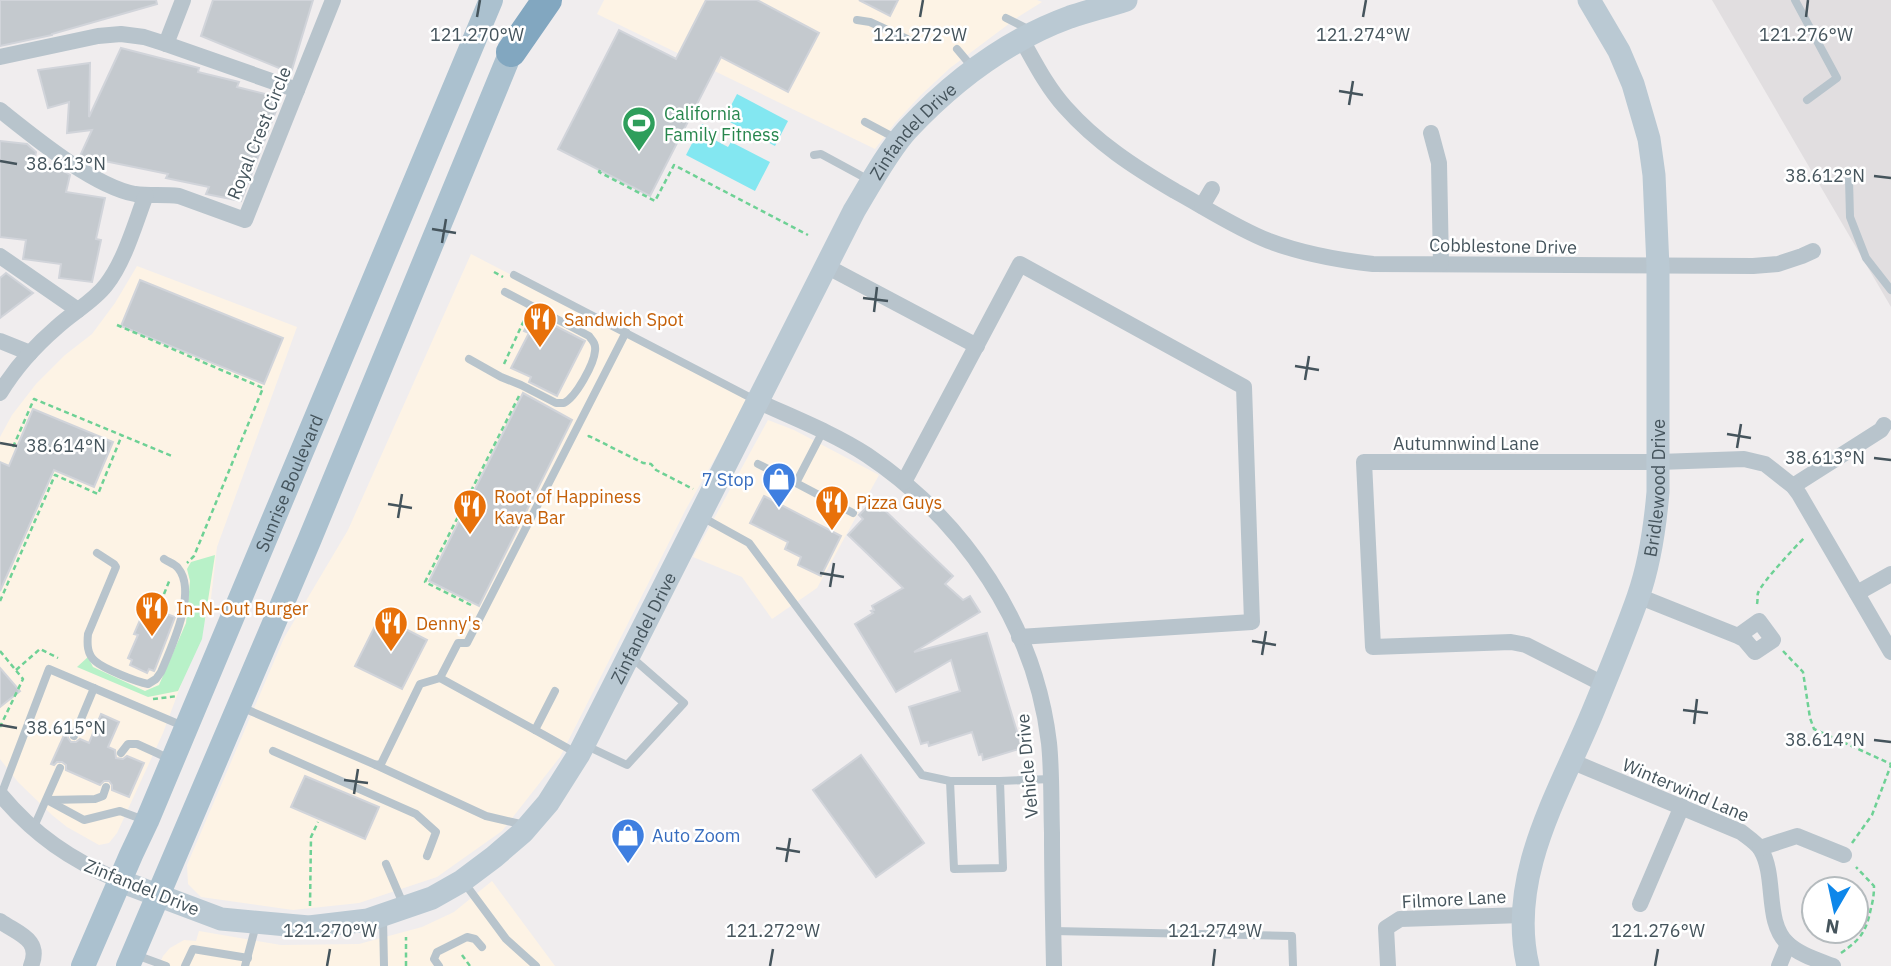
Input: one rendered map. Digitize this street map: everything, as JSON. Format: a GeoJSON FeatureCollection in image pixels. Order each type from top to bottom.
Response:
{"type":"FeatureCollection","features":[{"type":"Feature","properties":{"kind":"highway"},"geometry":{"type":"LineString","coordinates":[[511,52],[547,0]]}},
{"type":"Feature","properties":{"kind":"main road","name":"Sunrise Boulevard"},"geometry":{"type":"LineString","coordinates":[[83,966],[173,760],[491,0]]}},
{"type":"Feature","properties":{"kind":"main road"},"geometry":{"type":"LineString","coordinates":[[131,960],[309,541],[531,0]]}},
{"type":"Feature","properties":{"kind":"street"},"geometry":{"type":"LineString","coordinates":[[166,44],[183,0]]}},
{"type":"Feature","properties":{"kind":"street","name":"Royal Crest Circle"},"geometry":{"type":"LineString","coordinates":[[0,110],[40,142],[115,188],[134,194],[179,196],[245,220],[333,0]]}},
{"type":"Feature","properties":{"kind":"street","name":"Zinfandel Drive"},"geometry":{"type":"LineString","coordinates":[[1,794],[17,815],[69,856],[120,881],[221,919],[309,927],[368,920],[432,898],[462,881],[528,826],[548,803],[581,749],[854,211],[899,141],[952,87],[975,69],[1029,36],[1068,18],[1126,0]]}},
{"type":"Feature","properties":{"kind":"street","name":"Bridlewood Drive"},"geometry":{"type":"LineString","coordinates":[[1528,966],[1523,915],[1525,892],[1535,850],[1638,596],[1655,525],[1659,462],[1658,267],[1654,175],[1649,139],[1633,84],[1619,51],[1589,0]]}},
{"type":"Feature","properties":{"kind":"street"},"geometry":{"type":"LineString","coordinates":[[0,57],[98,36],[121,34],[144,37],[297,90]]}},
{"type":"Feature","properties":{"kind":"street","name":"Cobblestone Drive"},"geometry":{"type":"LineString","coordinates":[[1029,36],[1045,80],[1063,105],[1107,148],[1132,166],[1236,226],[1302,252],[1373,264],[1658,267],[1778,264],[1813,251]]}},
{"type":"Feature","properties":{"kind":"street"},"geometry":{"type":"LineString","coordinates":[[1432,133],[1439,163],[1441,264]]}},
{"type":"Feature","properties":{"kind":"street"},"geometry":{"type":"LineString","coordinates":[[1202,206],[1212,189]]}},
{"type":"Feature","properties":{"kind":"street"},"geometry":{"type":"LineString","coordinates":[[0,393],[30,354],[57,326],[95,297],[107,283],[118,264],[146,195]]}},
{"type":"Feature","properties":{"kind":"street"},"geometry":{"type":"LineString","coordinates":[[0,256],[78,310]]}},
{"type":"Feature","properties":{"kind":"street"},"geometry":{"type":"LineString","coordinates":[[904,482],[1020,264],[1244,387],[1252,622],[1019,637]]}},
{"type":"Feature","properties":{"kind":"street"},"geometry":{"type":"LineString","coordinates":[[826,266],[976,346]]}},
{"type":"Feature","properties":{"kind":"street"},"geometry":{"type":"LineString","coordinates":[[0,341],[30,354]]}},
{"type":"Feature","properties":{"kind":"street","name":"Vehicle Drive"},"geometry":{"type":"LineString","coordinates":[[757,401],[865,454],[904,482],[949,524],[997,591],[1033,670],[1043,709],[1051,779],[1054,966]]}},
{"type":"Feature","properties":{"kind":"street"},"geometry":{"type":"LineString","coordinates":[[1793,486],[1881,430],[1884,425]]}},
{"type":"Feature","properties":{"kind":"street","name":"Autumnwind Lane"},"geometry":{"type":"LineString","coordinates":[[1603,684],[1526,645],[1511,642],[1373,647],[1364,461],[1659,462],[1744,459],[1765,464],[1793,486],[1891,652]]}},
{"type":"Feature","properties":{"kind":"street"},"geometry":{"type":"LineString","coordinates":[[1857,593],[1891,574]]}},
{"type":"Feature","properties":{"kind":"street"},"geometry":{"type":"LineString","coordinates":[[1638,596],[1738,636],[1755,652],[1773,640],[1759,621],[1738,636]]}},
{"type":"Feature","properties":{"kind":"street","name":"Winterwind Lane"},"geometry":{"type":"LineString","coordinates":[[1571,761],[1741,832],[1760,848],[1769,872],[1776,925],[1788,944]]}},
{"type":"Feature","properties":{"kind":"street"},"geometry":{"type":"LineString","coordinates":[[1640,904],[1682,806]]}},
{"type":"Feature","properties":{"kind":"street"},"geometry":{"type":"LineString","coordinates":[[1760,848],[1797,836],[1844,855]]}},
{"type":"Feature","properties":{"kind":"street","name":"Filmore Lane"},"geometry":{"type":"LineString","coordinates":[[1388,966],[1386,928],[1400,919],[1523,915]]}},
{"type":"Feature","properties":{"kind":"street"},"geometry":{"type":"LineString","coordinates":[[0,921],[26,938],[33,946],[31,966]]}},
{"type":"Feature","properties":{"kind":"street"},"geometry":{"type":"LineString","coordinates":[[1779,966],[1788,944],[1801,953],[1832,966]]}},
{"type":"Feature","properties":{"kind":"lane"},"geometry":{"type":"LineString","coordinates":[[1795,0],[1837,78],[1807,100]]}},
{"type":"Feature","properties":{"kind":"lane"},"geometry":{"type":"LineString","coordinates":[[1006,18],[1029,36]]}},
{"type":"Feature","properties":{"kind":"lane"},"geometry":{"type":"LineString","coordinates":[[858,20],[870,22],[907,39]]}},
{"type":"Feature","properties":{"kind":"lane"},"geometry":{"type":"LineString","coordinates":[[957,49],[975,69]]}},
{"type":"Feature","properties":{"kind":"lane"},"geometry":{"type":"LineString","coordinates":[[865,122],[899,141]]}},
{"type":"Feature","properties":{"kind":"lane"},"geometry":{"type":"LineString","coordinates":[[814,155],[821,154],[872,181]]}},
{"type":"Feature","properties":{"kind":"lane"},"geometry":{"type":"LineString","coordinates":[[1849,179],[1850,217],[1866,258],[1891,290]]}},
{"type":"Feature","properties":{"kind":"lane"},"geometry":{"type":"LineString","coordinates":[[512,278],[626,332],[757,401]]}},
{"type":"Feature","properties":{"kind":"lane"},"geometry":{"type":"LineString","coordinates":[[469,359],[556,403],[564,403],[573,396],[592,361],[595,342],[589,336],[505,292]]}},
{"type":"Feature","properties":{"kind":"lane"},"geometry":{"type":"LineString","coordinates":[[440,678],[458,643],[467,643],[626,332]]}},
{"type":"Feature","properties":{"kind":"lane"},"geometry":{"type":"LineString","coordinates":[[796,483],[823,432]]}},
{"type":"Feature","properties":{"kind":"lane"},"geometry":{"type":"LineString","coordinates":[[758,464],[853,513]]}},
{"type":"Feature","properties":{"kind":"lane"},"geometry":{"type":"LineString","coordinates":[[699,515],[749,543],[922,775],[950,781],[1051,779]]}},
{"type":"Feature","properties":{"kind":"lane"},"geometry":{"type":"LineString","coordinates":[[97,553],[116,567],[88,634],[87,646],[95,662],[140,683],[148,684],[161,672],[181,622],[185,585],[178,568],[164,559]]}},
{"type":"Feature","properties":{"kind":"lane"},"geometry":{"type":"LineString","coordinates":[[376,765],[381,764],[420,684],[440,678],[535,730],[627,765],[684,703],[629,655]]}},
{"type":"Feature","properties":{"kind":"lane"},"geometry":{"type":"LineString","coordinates":[[1,794],[49,669],[186,727]]}},
{"type":"Feature","properties":{"kind":"lane"},"geometry":{"type":"LineString","coordinates":[[74,736],[94,688]]}},
{"type":"Feature","properties":{"kind":"lane"},"geometry":{"type":"LineString","coordinates":[[535,730],[555,691]]}},
{"type":"Feature","properties":{"kind":"lane"},"geometry":{"type":"LineString","coordinates":[[239,706],[486,816],[528,826]]}},
{"type":"Feature","properties":{"kind":"lane"},"geometry":{"type":"LineString","coordinates":[[121,753],[128,744],[137,744],[173,760]]}},
{"type":"Feature","properties":{"kind":"lane"},"geometry":{"type":"LineString","coordinates":[[273,751],[416,814],[436,832],[427,856]]}},
{"type":"Feature","properties":{"kind":"lane"},"geometry":{"type":"LineString","coordinates":[[33,829],[60,768]]}},
{"type":"Feature","properties":{"kind":"lane"},"geometry":{"type":"LineString","coordinates":[[950,781],[954,869],[1003,868],[1000,781]]}},
{"type":"Feature","properties":{"kind":"lane"},"geometry":{"type":"LineString","coordinates":[[47,800],[95,799],[103,796],[106,787]]}},
{"type":"Feature","properties":{"kind":"lane"},"geometry":{"type":"LineString","coordinates":[[47,800],[84,820],[120,811],[147,821]]}},
{"type":"Feature","properties":{"kind":"lane"},"geometry":{"type":"LineString","coordinates":[[386,864],[405,907]]}},
{"type":"Feature","properties":{"kind":"lane"},"geometry":{"type":"LineString","coordinates":[[462,881],[506,939],[536,966]]}},
{"type":"Feature","properties":{"kind":"lane"},"geometry":{"type":"LineString","coordinates":[[383,915],[384,966]]}},
{"type":"Feature","properties":{"kind":"lane"},"geometry":{"type":"LineString","coordinates":[[185,966],[193,949],[247,962],[257,923]]}},
{"type":"Feature","properties":{"kind":"lane"},"geometry":{"type":"LineString","coordinates":[[1053,931],[1292,936],[1293,966]]}},
{"type":"Feature","properties":{"kind":"lane"},"geometry":{"type":"LineString","coordinates":[[439,966],[434,959],[438,952],[467,937],[475,939],[482,947]]}},
{"type":"Feature","properties":{"kind":"lane"},"geometry":{"type":"LineString","coordinates":[[131,960],[166,966]]}},
{"type":"Feature","properties":{"kind":"path"},"geometry":{"type":"LineString","coordinates":[[600,170],[599,173],[655,201],[674,165],[808,235]]}},
{"type":"Feature","properties":{"kind":"path"},"geometry":{"type":"LineString","coordinates":[[494,272],[512,278]]}},
{"type":"Feature","properties":{"kind":"path"},"geometry":{"type":"LineString","coordinates":[[473,606],[425,582],[522,392],[510,386],[512,373],[502,369],[531,306]]}},
{"type":"Feature","properties":{"kind":"path"},"geometry":{"type":"LineString","coordinates":[[117,325],[263,388],[194,556],[171,577],[163,594]]}},
{"type":"Feature","properties":{"kind":"path"},"geometry":{"type":"LineString","coordinates":[[13,447],[34,399],[172,456]]}},
{"type":"Feature","properties":{"kind":"path"},"geometry":{"type":"LineString","coordinates":[[0,601],[55,475],[98,494],[122,435]]}},
{"type":"Feature","properties":{"kind":"path"},"geometry":{"type":"LineString","coordinates":[[568,446],[589,436],[643,463],[652,464],[656,470],[693,489]]}},
{"type":"Feature","properties":{"kind":"path"},"geometry":{"type":"LineString","coordinates":[[1759,621],[1758,593],[1794,547],[1819,529]]}},
{"type":"Feature","properties":{"kind":"path"},"geometry":{"type":"LineString","coordinates":[[1773,640],[1803,672],[1814,729],[1891,765],[1872,815],[1844,855],[1874,886],[1867,927],[1857,942],[1840,954],[1832,966]]}},
{"type":"Feature","properties":{"kind":"path"},"geometry":{"type":"LineString","coordinates":[[0,651],[23,679],[0,727]]}},
{"type":"Feature","properties":{"kind":"path"},"geometry":{"type":"LineString","coordinates":[[310,906],[311,837],[317,822]]}},
{"type":"Feature","properties":{"kind":"path"},"geometry":{"type":"LineString","coordinates":[[406,937],[406,966]]}},
{"type":"Feature","properties":{"kind":"path"},"geometry":{"type":"LineString","coordinates":[[462,955],[470,966]]}},
{"type":"Feature","properties":{"kind":"shaded area"},"geometry":{"type":"Polygon","coordinates":[[[604,0],[1042,2],[950,68],[895,123],[875,149],[597,14],[604,0]]]}},
{"type":"Feature","properties":{"kind":"shaded area"},"geometry":{"type":"Polygon","coordinates":[[[1712,0],[1891,0],[1891,307],[1829,201],[1712,0]]]}},
{"type":"Feature","properties":{"kind":"shaded area"},"geometry":{"type":"Polygon","coordinates":[[[471,254],[749,399],[686,509],[560,757],[502,831],[437,877],[359,903],[293,910],[201,897],[188,884],[187,865],[284,638],[348,530],[471,254]]]}},
{"type":"Feature","properties":{"kind":"shaded area"},"geometry":{"type":"Polygon","coordinates":[[[137,266],[297,327],[217,547],[210,607],[163,733],[117,833],[109,843],[99,845],[52,815],[18,782],[0,759],[0,437],[12,415],[36,384],[65,355],[92,334],[137,266]]]}},
{"type":"Feature","properties":{"kind":"shaded area"},"geometry":{"type":"Polygon","coordinates":[[[768,420],[794,430],[879,475],[817,588],[772,619],[742,577],[693,557],[768,420]]]}},
{"type":"Feature","properties":{"kind":"shaded area"},"geometry":{"type":"Polygon","coordinates":[[[492,881],[555,966],[159,966],[170,948],[184,940],[196,941],[199,931],[281,945],[359,944],[422,927],[454,912],[492,881]]]}},
{"type":"Feature","properties":{"kind":"green space"},"geometry":{"type":"Polygon","coordinates":[[[215,555],[202,639],[178,691],[148,697],[77,667],[88,657],[93,667],[145,691],[159,685],[186,623],[190,581],[187,569],[191,562],[215,555]]]}},
{"type":"Feature","properties":{"kind":"water"},"geometry":{"type":"Polygon","coordinates":[[[737,94],[788,121],[775,146],[724,119],[737,94]]]}},
{"type":"Feature","properties":{"kind":"water"},"geometry":{"type":"Polygon","coordinates":[[[702,124],[714,131],[711,138],[728,147],[731,142],[770,162],[755,191],[686,155],[702,124]]]}},
{"type":"Feature","properties":{"kind":"building"},"geometry":{"type":"Polygon","coordinates":[[[0,0],[156,0],[157,4],[52,35],[0,46],[0,0]]]}},
{"type":"Feature","properties":{"kind":"building"},"geometry":{"type":"Polygon","coordinates":[[[213,0],[313,0],[291,73],[201,36],[213,0]]]}},
{"type":"Feature","properties":{"kind":"building"},"geometry":{"type":"Polygon","coordinates":[[[706,0],[757,0],[819,33],[788,92],[721,57],[650,196],[558,149],[619,30],[676,59],[706,0]]]}},
{"type":"Feature","properties":{"kind":"building"},"geometry":{"type":"Polygon","coordinates":[[[859,0],[898,0],[890,16],[859,0]]]}},
{"type":"Feature","properties":{"kind":"building"},"geometry":{"type":"Polygon","coordinates":[[[121,48],[199,68],[198,72],[239,82],[237,87],[281,98],[241,201],[206,194],[209,187],[166,178],[168,174],[80,156],[92,130],[67,133],[69,102],[48,108],[38,70],[90,63],[89,117],[121,48]]]}},
{"type":"Feature","properties":{"kind":"building"},"geometry":{"type":"Polygon","coordinates":[[[0,141],[27,144],[36,152],[34,163],[57,167],[70,175],[66,192],[105,198],[96,239],[101,240],[92,282],[59,278],[61,264],[23,259],[26,240],[0,237],[0,141]]]}},
{"type":"Feature","properties":{"kind":"building"},"geometry":{"type":"Polygon","coordinates":[[[6,273],[33,293],[0,318],[0,278],[6,273]]]}},
{"type":"Feature","properties":{"kind":"building"},"geometry":{"type":"Polygon","coordinates":[[[140,280],[283,338],[264,384],[121,326],[140,280]]]}},
{"type":"Feature","properties":{"kind":"building"},"geometry":{"type":"Polygon","coordinates":[[[538,317],[585,341],[557,396],[529,382],[531,377],[511,368],[529,333],[524,331],[530,320],[535,322],[538,317]]]}},
{"type":"Feature","properties":{"kind":"building"},"geometry":{"type":"Polygon","coordinates":[[[523,393],[572,420],[479,606],[429,581],[523,393]]]}},
{"type":"Feature","properties":{"kind":"building"},"geometry":{"type":"Polygon","coordinates":[[[33,409],[113,442],[94,487],[54,470],[0,591],[0,462],[9,466],[33,409]]]}},
{"type":"Feature","properties":{"kind":"building"},"geometry":{"type":"Polygon","coordinates":[[[764,496],[841,536],[821,576],[798,565],[801,557],[785,549],[788,542],[750,523],[764,496]]]}},
{"type":"Feature","properties":{"kind":"building"},"geometry":{"type":"Polygon","coordinates":[[[874,500],[953,576],[945,584],[963,600],[970,596],[980,612],[914,652],[987,633],[1022,748],[983,760],[972,732],[929,746],[928,742],[921,744],[909,707],[960,691],[951,660],[896,692],[855,624],[873,613],[872,606],[903,588],[848,535],[863,519],[859,515],[874,500]]]}},
{"type":"Feature","properties":{"kind":"building","name":"In-N-Out Burger"},"geometry":{"type":"Polygon","coordinates":[[[146,606],[175,617],[154,671],[149,669],[147,673],[130,665],[132,660],[128,658],[138,635],[134,634],[146,606]]]}},
{"type":"Feature","properties":{"kind":"building","name":"Denny's"},"geometry":{"type":"Polygon","coordinates":[[[380,616],[427,640],[402,689],[355,666],[380,616]]]}},
{"type":"Feature","properties":{"kind":"building"},"geometry":{"type":"Polygon","coordinates":[[[0,668],[20,691],[0,707],[0,668]]]}},
{"type":"Feature","properties":{"kind":"building"},"geometry":{"type":"Polygon","coordinates":[[[101,714],[119,722],[108,747],[115,750],[116,758],[123,759],[127,756],[144,763],[129,797],[112,790],[109,781],[100,785],[66,770],[66,765],[62,762],[51,764],[65,733],[71,742],[80,739],[89,743],[101,714]]]}},
{"type":"Feature","properties":{"kind":"building"},"geometry":{"type":"Polygon","coordinates":[[[861,755],[924,843],[876,877],[813,790],[861,755]]]}},
{"type":"Feature","properties":{"kind":"building"},"geometry":{"type":"Polygon","coordinates":[[[305,776],[379,807],[365,839],[291,807],[305,776]]]}},
{"type":"Feature","properties":{"kind":"place","name":"California Family Fitness"},"geometry":{"type":"Point","coordinates":[639,153]}},
{"type":"Feature","properties":{"kind":"place","name":"Sandwich Spot"},"geometry":{"type":"Point","coordinates":[540,349]}},
{"type":"Feature","properties":{"kind":"place","name":"7 Stop"},"geometry":{"type":"Point","coordinates":[779,509]}},
{"type":"Feature","properties":{"kind":"place","name":"Pizza Guys"},"geometry":{"type":"Point","coordinates":[832,532]}},
{"type":"Feature","properties":{"kind":"place","name":"Root of Happiness Kava Bar"},"geometry":{"type":"Point","coordinates":[470,536]}},
{"type":"Feature","properties":{"kind":"place","name":"In-N-Out Burger"},"geometry":{"type":"Point","coordinates":[152,638]}},
{"type":"Feature","properties":{"kind":"place","name":"Denny's"},"geometry":{"type":"Point","coordinates":[391,653]}},
{"type":"Feature","properties":{"kind":"place","name":"Auto Zoom"},"geometry":{"type":"Point","coordinates":[628,865]}}]}
